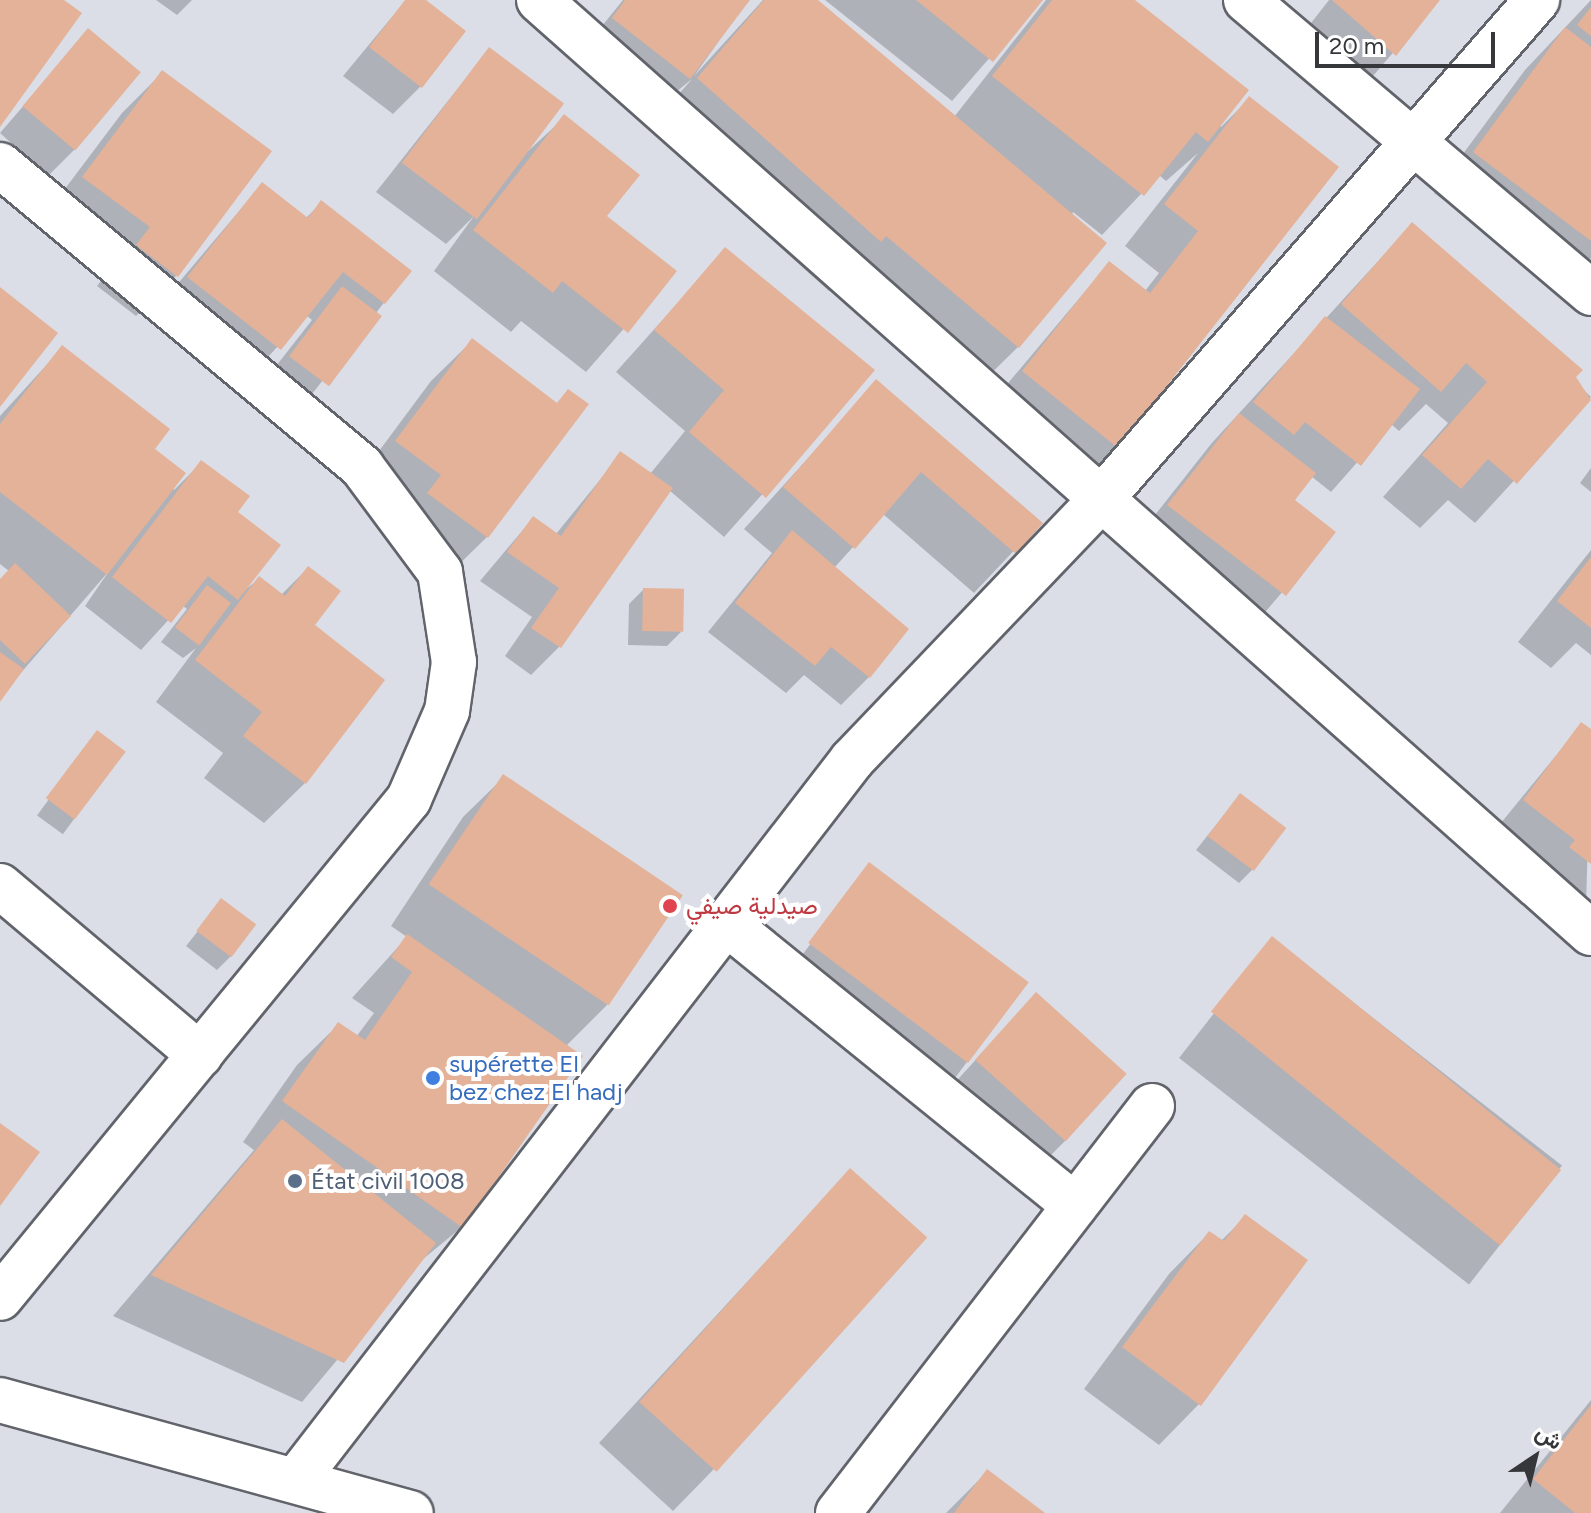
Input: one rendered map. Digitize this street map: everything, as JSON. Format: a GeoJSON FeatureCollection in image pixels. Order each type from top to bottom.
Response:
{"type":"FeatureCollection","features":[{"type":"Feature","properties":{"kind":"street"},"geometry":{"type":"LineString","coordinates":[[539,0],[1591,933]]}},
{"type":"Feature","properties":{"kind":"street"},"geometry":{"type":"LineString","coordinates":[[1246,0],[1410,143],[1591,293]]}},
{"type":"Feature","properties":{"kind":"street"},"geometry":{"type":"LineString","coordinates":[[296,1480],[852,760],[1101,499],[1537,0]]}},
{"type":"Feature","properties":{"kind":"street"},"geometry":{"type":"LineString","coordinates":[[0,165],[362,467],[418,536],[451,608],[454,662],[447,711],[409,799],[0,1298]]}},
{"type":"Feature","properties":{"kind":"street"},"geometry":{"type":"LineString","coordinates":[[0,886],[200,1055]]}},
{"type":"Feature","properties":{"kind":"street"},"geometry":{"type":"LineString","coordinates":[[726,923],[1075,1206]]}},
{"type":"Feature","properties":{"kind":"street"},"geometry":{"type":"LineString","coordinates":[[838,1513],[1152,1106]]}},
{"type":"Feature","properties":{"kind":"street"},"geometry":{"type":"LineString","coordinates":[[0,1400],[411,1513]]}},
{"type":"Feature","properties":{"kind":"building"},"geometry":{"type":"Polygon","coordinates":[[[0,0],[64,0],[82,13],[0,127],[0,0]]]}},
{"type":"Feature","properties":{"kind":"building"},"geometry":{"type":"Polygon","coordinates":[[[405,0],[426,0],[466,31],[422,88],[369,47],[405,0]]]}},
{"type":"Feature","properties":{"kind":"building"},"geometry":{"type":"Polygon","coordinates":[[[625,0],[750,0],[690,79],[612,18],[625,0]]]}},
{"type":"Feature","properties":{"kind":"building"},"geometry":{"type":"Polygon","coordinates":[[[764,0],[818,0],[1107,243],[1019,348],[886,236],[881,242],[697,78],[764,0]]]}},
{"type":"Feature","properties":{"kind":"building"},"geometry":{"type":"Polygon","coordinates":[[[916,0],[1043,0],[993,62],[916,0]]]}},
{"type":"Feature","properties":{"kind":"building"},"geometry":{"type":"Polygon","coordinates":[[[1052,0],[1135,0],[1249,90],[1208,142],[1196,132],[1144,196],[992,76],[1052,0]]]}},
{"type":"Feature","properties":{"kind":"building"},"geometry":{"type":"Polygon","coordinates":[[[1332,0],[1440,0],[1396,56],[1332,0]]]}},
{"type":"Feature","properties":{"kind":"building"},"geometry":{"type":"Polygon","coordinates":[[[1591,7],[1591,36],[1577,25],[1591,7]]]}},
{"type":"Feature","properties":{"kind":"building"},"geometry":{"type":"Polygon","coordinates":[[[1565,27],[1591,47],[1591,241],[1473,152],[1565,27]]]}},
{"type":"Feature","properties":{"kind":"building"},"geometry":{"type":"Polygon","coordinates":[[[88,28],[141,72],[75,150],[22,106],[88,28]]]}},
{"type":"Feature","properties":{"kind":"building"},"geometry":{"type":"Polygon","coordinates":[[[489,47],[564,104],[477,219],[402,163],[489,47]]]}},
{"type":"Feature","properties":{"kind":"building"},"geometry":{"type":"Polygon","coordinates":[[[162,70],[272,151],[178,277],[136,245],[150,227],[82,177],[162,70]]]}},
{"type":"Feature","properties":{"kind":"building"},"geometry":{"type":"Polygon","coordinates":[[[1249,96],[1339,167],[1118,448],[1022,371],[1109,261],[1150,293],[1198,231],[1164,204],[1249,96]]]}},
{"type":"Feature","properties":{"kind":"building"},"geometry":{"type":"Polygon","coordinates":[[[564,114],[640,175],[607,216],[677,271],[628,333],[562,281],[553,293],[473,230],[564,114]]]}},
{"type":"Feature","properties":{"kind":"building"},"geometry":{"type":"Polygon","coordinates":[[[262,182],[308,218],[321,200],[412,271],[385,304],[343,272],[281,350],[187,277],[262,182]]]}},
{"type":"Feature","properties":{"kind":"building"},"geometry":{"type":"Polygon","coordinates":[[[1412,222],[1583,370],[1576,377],[1591,400],[1517,484],[1488,459],[1461,489],[1422,455],[1487,382],[1466,363],[1441,392],[1341,304],[1412,222]]]}},
{"type":"Feature","properties":{"kind":"building"},"geometry":{"type":"Polygon","coordinates":[[[725,247],[875,370],[766,498],[689,432],[724,390],[654,330],[725,247]]]}},
{"type":"Feature","properties":{"kind":"building"},"geometry":{"type":"Polygon","coordinates":[[[342,286],[382,316],[329,386],[289,356],[342,286]]]}},
{"type":"Feature","properties":{"kind":"building"},"geometry":{"type":"Polygon","coordinates":[[[0,287],[58,333],[0,407],[0,287]]]}},
{"type":"Feature","properties":{"kind":"building"},"geometry":{"type":"Polygon","coordinates":[[[1325,316],[1420,389],[1361,466],[1305,422],[1294,435],[1253,402],[1325,316]]]}},
{"type":"Feature","properties":{"kind":"building"},"geometry":{"type":"Polygon","coordinates":[[[472,338],[557,403],[568,389],[589,404],[488,538],[427,493],[441,475],[395,441],[472,338]]]}},
{"type":"Feature","properties":{"kind":"building"},"geometry":{"type":"Polygon","coordinates":[[[62,345],[170,429],[155,449],[186,473],[107,575],[0,492],[0,424],[62,345]]]}},
{"type":"Feature","properties":{"kind":"building"},"geometry":{"type":"Polygon","coordinates":[[[876,379],[1043,523],[1016,554],[921,472],[855,549],[783,487],[876,379]]]}},
{"type":"Feature","properties":{"kind":"building"},"geometry":{"type":"Polygon","coordinates":[[[1239,413],[1316,473],[1295,500],[1336,532],[1286,596],[1167,505],[1239,413]]]}},
{"type":"Feature","properties":{"kind":"building"},"geometry":{"type":"Polygon","coordinates":[[[620,451],[673,488],[561,648],[531,628],[559,588],[507,552],[533,516],[561,536],[620,451]]]}},
{"type":"Feature","properties":{"kind":"building"},"geometry":{"type":"Polygon","coordinates":[[[201,460],[250,496],[238,512],[281,545],[238,600],[208,576],[171,623],[112,577],[201,460]]]}},
{"type":"Feature","properties":{"kind":"building"},"geometry":{"type":"Polygon","coordinates":[[[792,530],[909,629],[870,678],[831,647],[815,666],[735,603],[792,530]]]}},
{"type":"Feature","properties":{"kind":"building"},"geometry":{"type":"Polygon","coordinates":[[[1591,557],[1591,628],[1557,601],[1591,557]]]}},
{"type":"Feature","properties":{"kind":"building"},"geometry":{"type":"Polygon","coordinates":[[[15,563],[71,616],[25,664],[0,640],[0,579],[15,563]]]}},
{"type":"Feature","properties":{"kind":"building"},"geometry":{"type":"Polygon","coordinates":[[[308,566],[341,591],[315,625],[385,680],[306,784],[243,736],[262,712],[195,660],[259,576],[285,596],[308,566]]]}},
{"type":"Feature","properties":{"kind":"building"},"geometry":{"type":"Polygon","coordinates":[[[207,585],[231,603],[199,645],[175,627],[207,585]]]}},
{"type":"Feature","properties":{"kind":"building"},"geometry":{"type":"Polygon","coordinates":[[[643,588],[684,589],[683,632],[642,631],[643,588]]]}},
{"type":"Feature","properties":{"kind":"building"},"geometry":{"type":"Polygon","coordinates":[[[0,652],[24,669],[0,702],[0,652]]]}},
{"type":"Feature","properties":{"kind":"building"},"geometry":{"type":"Polygon","coordinates":[[[1581,722],[1591,729],[1591,864],[1569,847],[1575,840],[1523,800],[1581,722]]]}},
{"type":"Feature","properties":{"kind":"building"},"geometry":{"type":"Polygon","coordinates":[[[97,730],[126,752],[75,820],[46,798],[97,730]]]}},
{"type":"Feature","properties":{"kind":"building"},"geometry":{"type":"Polygon","coordinates":[[[503,774],[683,895],[609,1006],[429,884],[503,774]]]}},
{"type":"Feature","properties":{"kind":"building"},"geometry":{"type":"Polygon","coordinates":[[[1240,793],[1286,828],[1254,871],[1208,836],[1240,793]]]}},
{"type":"Feature","properties":{"kind":"building"},"geometry":{"type":"Polygon","coordinates":[[[869,862],[1029,982],[968,1063],[808,943],[869,862]]]}},
{"type":"Feature","properties":{"kind":"building"},"geometry":{"type":"Polygon","coordinates":[[[221,898],[256,924],[231,957],[196,931],[221,898]]]}},
{"type":"Feature","properties":{"kind":"building","name":"supérette El bez chez El hadj"},"geometry":{"type":"Polygon","coordinates":[[[407,934],[583,1056],[463,1228],[282,1101],[338,1022],[365,1040],[412,972],[391,957],[407,934]]]}},
{"type":"Feature","properties":{"kind":"building"},"geometry":{"type":"Polygon","coordinates":[[[1272,936],[1561,1170],[1500,1245],[1211,1011],[1272,936]]]}},
{"type":"Feature","properties":{"kind":"building"},"geometry":{"type":"Polygon","coordinates":[[[1036,992],[1127,1074],[1066,1141],[975,1060],[1036,992]]]}},
{"type":"Feature","properties":{"kind":"building","name":"État civil 1008"},"geometry":{"type":"Polygon","coordinates":[[[282,1119],[436,1243],[344,1363],[151,1275],[282,1119]]]}},
{"type":"Feature","properties":{"kind":"building"},"geometry":{"type":"Polygon","coordinates":[[[0,1123],[40,1152],[0,1206],[0,1123]]]}},
{"type":"Feature","properties":{"kind":"building"},"geometry":{"type":"Polygon","coordinates":[[[850,1168],[927,1238],[717,1472],[639,1402],[850,1168]]]}},
{"type":"Feature","properties":{"kind":"building"},"geometry":{"type":"Polygon","coordinates":[[[1245,1214],[1308,1260],[1201,1406],[1122,1347],[1209,1231],[1224,1241],[1245,1214]]]}},
{"type":"Feature","properties":{"kind":"building"},"geometry":{"type":"Polygon","coordinates":[[[1591,1405],[1591,1513],[1575,1513],[1533,1479],[1591,1405]]]}},
{"type":"Feature","properties":{"kind":"building"},"geometry":{"type":"Polygon","coordinates":[[[987,1469],[1045,1513],[954,1513],[987,1469]]]}},
{"type":"Feature","properties":{"kind":"place","name":"صيدلية صيفي"},"geometry":{"type":"Point","coordinates":[670,906]}},
{"type":"Feature","properties":{"kind":"place","name":"supérette El bez chez El hadj"},"geometry":{"type":"Point","coordinates":[433,1078]}},
{"type":"Feature","properties":{"kind":"place","name":"État civil 1008"},"geometry":{"type":"Point","coordinates":[295,1181]}}]}
